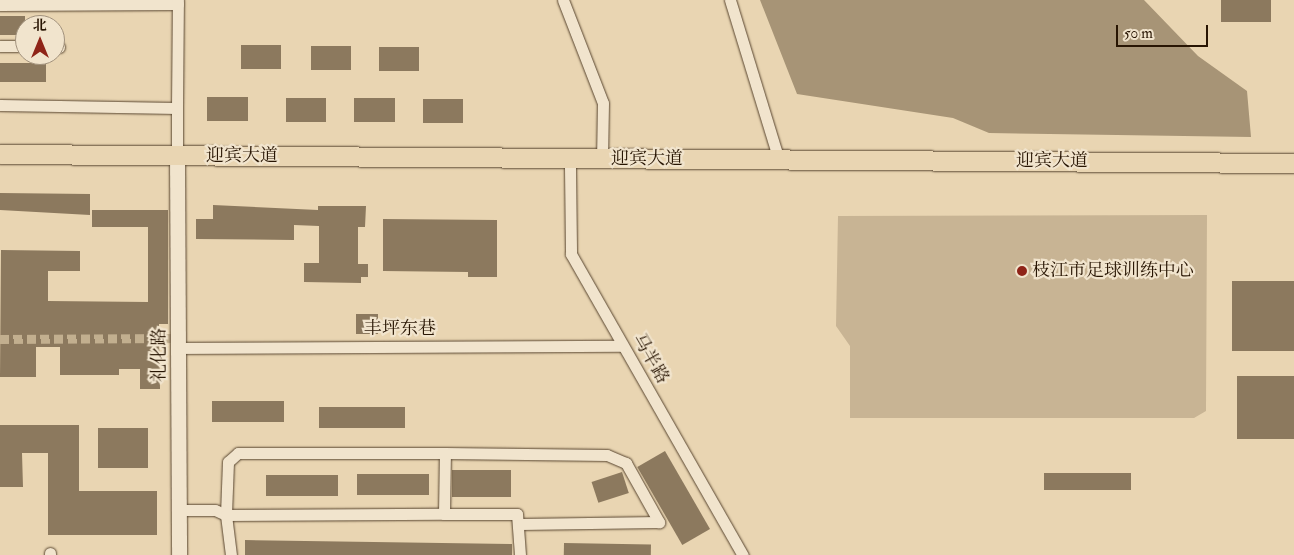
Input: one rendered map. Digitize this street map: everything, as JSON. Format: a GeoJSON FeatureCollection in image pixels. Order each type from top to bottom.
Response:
{"type":"FeatureCollection","features":[{"type":"Feature","properties":{"kind":"main road","name":"迎宾大道"},"geometry":{"type":"LineString","coordinates":[[0,154],[178,161],[570,168],[1294,173]]}},
{"type":"Feature","properties":{"kind":"main road","name":"迎宾大道"},"geometry":{"type":"LineString","coordinates":[[0,165],[178,161],[602,158],[1294,163]]}},
{"type":"Feature","properties":{"kind":"street"},"geometry":{"type":"LineString","coordinates":[[563,0],[603,103],[602,158]]}},
{"type":"Feature","properties":{"kind":"street"},"geometry":{"type":"LineString","coordinates":[[730,0],[779,160]]}},
{"type":"Feature","properties":{"kind":"street"},"geometry":{"type":"LineString","coordinates":[[0,5],[178,2],[178,161]]}},
{"type":"Feature","properties":{"kind":"street"},"geometry":{"type":"LineString","coordinates":[[0,46],[15,46]]}},
{"type":"Feature","properties":{"kind":"street"},"geometry":{"type":"LineString","coordinates":[[0,105],[178,108]]}},
{"type":"Feature","properties":{"kind":"street","name":"礼化路"},"geometry":{"type":"LineString","coordinates":[[178,161],[179,555]]}},
{"type":"Feature","properties":{"kind":"street","name":"马半路"},"geometry":{"type":"LineString","coordinates":[[570,168],[571,254],[743,555]]}},
{"type":"Feature","properties":{"kind":"street","name":"丰坪东巷"},"geometry":{"type":"LineString","coordinates":[[178,348],[622,346]]}},
{"type":"Feature","properties":{"kind":"street"},"geometry":{"type":"LineString","coordinates":[[232,555],[226,515],[228,462],[238,453],[607,455],[626,463],[659,522],[520,524]]}},
{"type":"Feature","properties":{"kind":"street"},"geometry":{"type":"LineString","coordinates":[[444,514],[445,453]]}},
{"type":"Feature","properties":{"kind":"street"},"geometry":{"type":"LineString","coordinates":[[179,510],[215,510],[226,515],[517,514],[520,524],[520,555]]}},
{"type":"Feature","properties":{"kind":"shaded area"},"geometry":{"type":"Polygon","coordinates":[[[760,0],[1144,0],[1198,56],[1247,91],[1251,137],[989,133],[953,118],[797,94],[760,0]]]}},
{"type":"Feature","properties":{"kind":"shaded area","name":"枝江市足球训练中心"},"geometry":{"type":"Polygon","coordinates":[[[1207,215],[1206,411],[1194,418],[850,418],[850,346],[836,326],[838,216],[1207,215]]]}},
{"type":"Feature","properties":{"kind":"building"},"geometry":{"type":"Polygon","coordinates":[[[1221,0],[1271,0],[1271,22],[1221,22],[1221,0]]]}},
{"type":"Feature","properties":{"kind":"building"},"geometry":{"type":"Polygon","coordinates":[[[0,16],[15,16],[15,35],[0,35],[0,16]]]}},
{"type":"Feature","properties":{"kind":"building"},"geometry":{"type":"Polygon","coordinates":[[[241,45],[281,45],[281,69],[241,69],[241,45]]]}},
{"type":"Feature","properties":{"kind":"building"},"geometry":{"type":"Polygon","coordinates":[[[311,46],[351,46],[351,70],[311,70],[311,46]]]}},
{"type":"Feature","properties":{"kind":"building"},"geometry":{"type":"Polygon","coordinates":[[[379,47],[419,47],[419,71],[379,71],[379,47]]]}},
{"type":"Feature","properties":{"kind":"building"},"geometry":{"type":"Polygon","coordinates":[[[0,63],[46,65],[46,82],[0,82],[0,63]]]}},
{"type":"Feature","properties":{"kind":"building"},"geometry":{"type":"Polygon","coordinates":[[[207,97],[248,97],[248,121],[207,121],[207,97]]]}},
{"type":"Feature","properties":{"kind":"building"},"geometry":{"type":"Polygon","coordinates":[[[286,98],[326,98],[326,122],[286,122],[286,98]]]}},
{"type":"Feature","properties":{"kind":"building"},"geometry":{"type":"Polygon","coordinates":[[[354,98],[395,98],[395,122],[354,122],[354,98]]]}},
{"type":"Feature","properties":{"kind":"building"},"geometry":{"type":"Polygon","coordinates":[[[423,99],[463,99],[463,123],[423,123],[423,99]]]}},
{"type":"Feature","properties":{"kind":"building"},"geometry":{"type":"Polygon","coordinates":[[[0,193],[90,194],[90,215],[0,210],[0,193]]]}},
{"type":"Feature","properties":{"kind":"building"},"geometry":{"type":"Polygon","coordinates":[[[213,205],[318,210],[318,206],[366,206],[365,227],[358,227],[358,264],[368,264],[368,277],[361,277],[361,283],[304,282],[304,263],[319,263],[319,226],[294,225],[294,240],[196,239],[196,219],[213,219],[213,205]]]}},
{"type":"Feature","properties":{"kind":"building"},"geometry":{"type":"Polygon","coordinates":[[[92,210],[168,210],[168,324],[159,324],[160,389],[140,389],[140,369],[119,369],[119,375],[60,375],[60,347],[36,347],[36,377],[0,377],[1,250],[80,251],[80,271],[48,271],[48,301],[148,302],[148,227],[92,227],[92,210]]]}},
{"type":"Feature","properties":{"kind":"building"},"geometry":{"type":"Polygon","coordinates":[[[383,219],[497,220],[497,277],[468,277],[468,272],[383,271],[383,219]]]}},
{"type":"Feature","properties":{"kind":"building"},"geometry":{"type":"Polygon","coordinates":[[[1232,281],[1294,281],[1294,351],[1232,351],[1232,281]]]}},
{"type":"Feature","properties":{"kind":"building"},"geometry":{"type":"Polygon","coordinates":[[[356,314],[378,314],[378,334],[356,334],[356,314]]]}},
{"type":"Feature","properties":{"kind":"building"},"geometry":{"type":"Polygon","coordinates":[[[1237,376],[1294,376],[1294,439],[1237,439],[1237,376]]]}},
{"type":"Feature","properties":{"kind":"building"},"geometry":{"type":"Polygon","coordinates":[[[212,401],[284,401],[284,422],[212,422],[212,401]]]}},
{"type":"Feature","properties":{"kind":"building"},"geometry":{"type":"Polygon","coordinates":[[[319,407],[405,407],[405,428],[319,428],[319,407]]]}},
{"type":"Feature","properties":{"kind":"building"},"geometry":{"type":"Polygon","coordinates":[[[0,425],[79,425],[79,491],[157,491],[157,535],[48,535],[48,453],[22,453],[23,487],[0,487],[0,425]]]}},
{"type":"Feature","properties":{"kind":"building"},"geometry":{"type":"Polygon","coordinates":[[[98,428],[148,428],[148,468],[98,468],[98,428]]]}},
{"type":"Feature","properties":{"kind":"building"},"geometry":{"type":"Polygon","coordinates":[[[665,451],[710,529],[682,545],[637,467],[665,451]]]}},
{"type":"Feature","properties":{"kind":"building"},"geometry":{"type":"Polygon","coordinates":[[[452,470],[511,470],[511,497],[452,497],[452,470]]]}},
{"type":"Feature","properties":{"kind":"building"},"geometry":{"type":"Polygon","coordinates":[[[622,472],[629,493],[598,503],[592,482],[622,472]]]}},
{"type":"Feature","properties":{"kind":"building"},"geometry":{"type":"Polygon","coordinates":[[[1044,473],[1131,473],[1131,490],[1044,490],[1044,473]]]}},
{"type":"Feature","properties":{"kind":"building"},"geometry":{"type":"Polygon","coordinates":[[[357,474],[429,474],[429,495],[357,495],[357,474]]]}},
{"type":"Feature","properties":{"kind":"building"},"geometry":{"type":"Polygon","coordinates":[[[266,475],[338,475],[338,496],[266,496],[266,475]]]}},
{"type":"Feature","properties":{"kind":"building"},"geometry":{"type":"Polygon","coordinates":[[[245,540],[512,544],[512,555],[245,555],[245,540]]]}},
{"type":"Feature","properties":{"kind":"building"},"geometry":{"type":"Polygon","coordinates":[[[564,543],[651,545],[651,555],[564,555],[564,543]]]}},
{"type":"Feature","properties":{"kind":"tunnel"},"geometry":{"type":"LineString","coordinates":[[0,339],[178,338]]}},
{"type":"Feature","properties":{"kind":"place","name":"枝江市足球训练中心"},"geometry":{"type":"Point","coordinates":[1022,271]}}]}
